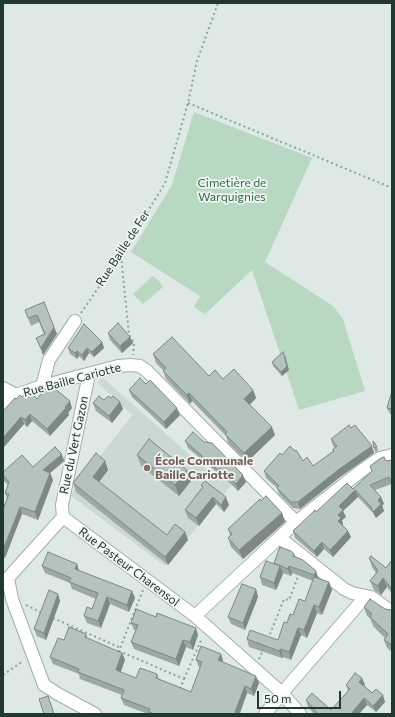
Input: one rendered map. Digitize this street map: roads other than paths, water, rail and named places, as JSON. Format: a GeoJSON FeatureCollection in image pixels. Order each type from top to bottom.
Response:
{"type":"FeatureCollection","features":[{"type":"Feature","properties":{"kind":"street"},"geometry":{"type":"LineString","coordinates":[[42,386],[49,360],[75,321]]}},
{"type":"Feature","properties":{"kind":"street","name":"Rue Baille Cariotte"},"geometry":{"type":"LineString","coordinates":[[3,404],[16,395],[42,386],[118,366],[140,366],[147,371],[296,522]]}},
{"type":"Feature","properties":{"kind":"street","name":"Rue du Vert Gazon"},"geometry":{"type":"LineString","coordinates":[[63,517],[62,505],[89,374]]}},
{"type":"Feature","properties":{"kind":"street"},"geometry":{"type":"LineString","coordinates":[[3,388],[16,395]]}},
{"type":"Feature","properties":{"kind":"street"},"geometry":{"type":"LineString","coordinates":[[195,616],[296,522],[360,471],[380,458],[392,455]]}},
{"type":"Feature","properties":{"kind":"street"},"geometry":{"type":"LineString","coordinates":[[63,517],[6,579],[44,684],[58,694],[95,714]]}},
{"type":"Feature","properties":{"kind":"street","name":"Rue Pasteur Charensol"},"geometry":{"type":"LineString","coordinates":[[63,517],[195,616],[282,693],[300,714]]}},
{"type":"Feature","properties":{"kind":"street"},"geometry":{"type":"LineString","coordinates":[[280,538],[344,589],[365,597],[371,597],[392,612]]}},
{"type":"Feature","properties":{"kind":"street"},"geometry":{"type":"LineString","coordinates":[[265,714],[365,597]]}},
{"type":"Feature","properties":{"kind":"place","name":"École Communale Baille Cariotte"},"geometry":{"type":"Point","coordinates":[147,468]}},
{"type":"Feature","properties":{"kind":"park label","name":"Cimetière de Warquignies"},"geometry":{"type":"Point","coordinates":[232,190]}}]}
